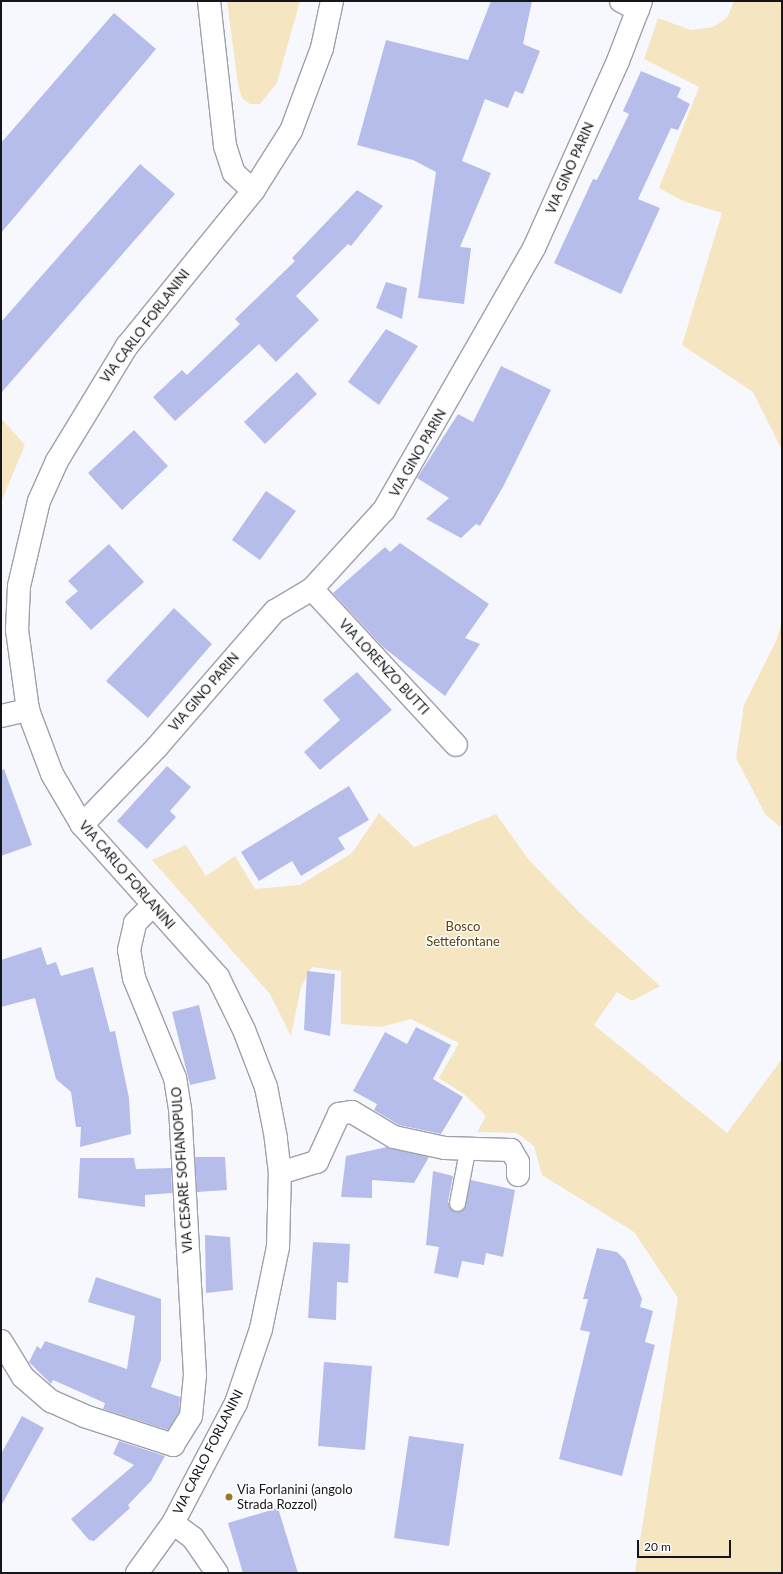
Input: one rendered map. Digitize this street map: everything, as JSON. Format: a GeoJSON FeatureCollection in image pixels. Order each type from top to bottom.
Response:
{"type":"FeatureCollection","features":[{"type":"Feature","properties":{"kind":"street"},"geometry":{"type":"LineString","coordinates":[[209,1],[225,146],[234,174],[253,191]]}},
{"type":"Feature","properties":{"kind":"street","name":"VIA CARLO FORLANINI"},"geometry":{"type":"LineString","coordinates":[[137,1573],[173,1523],[236,1403],[261,1329],[278,1247],[280,1173],[266,1087],[244,1030],[218,977],[82,825],[52,774],[28,710],[17,630],[19,600],[28,539],[39,501],[57,461],[127,346],[253,191],[294,124],[322,48],[332,1]]}},
{"type":"Feature","properties":{"kind":"street","name":"VIA GINO PARIN"},"geometry":{"type":"LineString","coordinates":[[82,825],[157,747],[275,611],[312,589],[384,510],[481,346],[534,248],[634,4]]}},
{"type":"Feature","properties":{"kind":"street","name":"VIA LORENZO BUTTI"},"geometry":{"type":"LineString","coordinates":[[312,589],[456,745]]}},
{"type":"Feature","properties":{"kind":"street"},"geometry":{"type":"LineString","coordinates":[[1,716],[28,710]]}},
{"type":"Feature","properties":{"kind":"street","name":"VIA CESARE SOFIANOPULO"},"geometry":{"type":"LineString","coordinates":[[1,1341],[23,1377],[51,1401],[84,1416],[173,1445],[190,1416],[195,1375],[180,1109],[175,1078],[134,978],[129,950],[135,924],[153,906]]}},
{"type":"Feature","properties":{"kind":"street"},"geometry":{"type":"LineString","coordinates":[[280,1173],[317,1162],[339,1114],[352,1112],[394,1137],[445,1148],[468,1146],[511,1150],[518,1162],[518,1175]]}},
{"type":"Feature","properties":{"kind":"street"},"geometry":{"type":"LineString","coordinates":[[173,1523],[193,1538],[217,1573]]}},
{"type":"Feature","properties":{"kind":"lane"},"geometry":{"type":"LineString","coordinates":[[457,1203],[468,1146]]}},
{"type":"Feature","properties":{"kind":"green space"},"geometry":{"type":"Polygon","coordinates":[[[227,1],[300,1],[277,83],[260,104],[250,104],[242,98],[238,85],[227,1]]]}},
{"type":"Feature","properties":{"kind":"green space"},"geometry":{"type":"Polygon","coordinates":[[[734,1],[782,1],[782,450],[753,392],[682,345],[722,213],[683,201],[659,188],[699,87],[644,59],[658,18],[691,30],[713,27],[727,18],[734,1]]]}},
{"type":"Feature","properties":{"kind":"green space"},"geometry":{"type":"Polygon","coordinates":[[[1,418],[25,445],[1,502],[1,418]]]}},
{"type":"Feature","properties":{"kind":"green space"},"geometry":{"type":"Polygon","coordinates":[[[782,621],[782,825],[779,826],[765,814],[736,758],[744,705],[777,639],[782,621]]]}},
{"type":"Feature","properties":{"kind":"green space","name":"Bosco Settefontane"},"geometry":{"type":"Polygon","coordinates":[[[379,813],[414,847],[496,814],[529,860],[579,912],[660,986],[632,1001],[617,992],[594,1025],[727,1133],[782,1059],[782,1573],[635,1573],[678,1298],[634,1232],[542,1175],[534,1146],[517,1133],[477,1132],[486,1116],[465,1095],[439,1078],[459,1043],[411,1019],[381,1027],[341,1024],[341,971],[312,967],[301,987],[291,1036],[270,994],[152,860],[186,845],[206,876],[235,856],[255,889],[300,885],[352,853],[379,813]]]}},
{"type":"Feature","properties":{"kind":"building"},"geometry":{"type":"Polygon","coordinates":[[[491,1],[532,1],[523,44],[540,51],[523,94],[515,91],[508,108],[485,99],[462,161],[491,173],[460,247],[471,248],[464,304],[418,298],[436,172],[413,160],[357,145],[386,40],[468,60],[491,1]]]}},
{"type":"Feature","properties":{"kind":"building"},"geometry":{"type":"Polygon","coordinates":[[[114,13],[156,49],[1,233],[1,143],[114,13]]]}},
{"type":"Feature","properties":{"kind":"building"},"geometry":{"type":"Polygon","coordinates":[[[641,71],[681,88],[677,97],[690,104],[678,130],[671,128],[638,199],[660,208],[621,294],[554,263],[593,179],[597,180],[629,114],[623,111],[641,71]]]}},
{"type":"Feature","properties":{"kind":"building"},"geometry":{"type":"Polygon","coordinates":[[[140,164],[175,194],[1,393],[1,322],[140,164]]]}},
{"type":"Feature","properties":{"kind":"building"},"geometry":{"type":"Polygon","coordinates":[[[357,190],[383,206],[351,246],[348,244],[296,296],[319,320],[276,362],[259,344],[175,421],[153,397],[182,370],[187,375],[240,324],[235,319],[295,261],[292,258],[357,190]]]}},
{"type":"Feature","properties":{"kind":"building"},"geometry":{"type":"Polygon","coordinates":[[[386,282],[407,288],[402,319],[376,308],[386,282]]]}},
{"type":"Feature","properties":{"kind":"building"},"geometry":{"type":"Polygon","coordinates":[[[386,329],[418,346],[379,405],[348,382],[386,329]]]}},
{"type":"Feature","properties":{"kind":"building"},"geometry":{"type":"Polygon","coordinates":[[[501,366],[551,390],[503,487],[480,526],[476,524],[461,538],[426,519],[449,498],[417,478],[458,414],[473,422],[501,366]]]}},
{"type":"Feature","properties":{"kind":"building"},"geometry":{"type":"Polygon","coordinates":[[[297,372],[317,394],[265,444],[244,422],[297,372]]]}},
{"type":"Feature","properties":{"kind":"building"},"geometry":{"type":"Polygon","coordinates":[[[134,430],[168,466],[122,510],[88,473],[134,430]]]}},
{"type":"Feature","properties":{"kind":"building"},"geometry":{"type":"Polygon","coordinates":[[[266,491],[296,511],[260,560],[232,540],[266,491]]]}},
{"type":"Feature","properties":{"kind":"building"},"geometry":{"type":"Polygon","coordinates":[[[400,543],[489,604],[465,638],[480,644],[445,696],[383,647],[333,593],[385,547],[390,552],[400,543]]]}},
{"type":"Feature","properties":{"kind":"building"},"geometry":{"type":"Polygon","coordinates":[[[109,544],[144,582],[91,630],[65,602],[78,591],[68,581],[109,544]]]}},
{"type":"Feature","properties":{"kind":"building"},"geometry":{"type":"Polygon","coordinates":[[[174,608],[212,644],[148,718],[106,681],[174,608]]]}},
{"type":"Feature","properties":{"kind":"building"},"geometry":{"type":"Polygon","coordinates":[[[357,672],[392,710],[320,770],[304,752],[340,720],[323,700],[357,672]]]}},
{"type":"Feature","properties":{"kind":"building"},"geometry":{"type":"Polygon","coordinates":[[[167,766],[191,787],[170,811],[176,817],[147,849],[117,821],[167,766]]]}},
{"type":"Feature","properties":{"kind":"building"},"geometry":{"type":"Polygon","coordinates":[[[4,769],[32,845],[1,856],[1,770],[4,769]]]}},
{"type":"Feature","properties":{"kind":"building"},"geometry":{"type":"Polygon","coordinates":[[[349,786],[369,820],[338,838],[345,849],[301,876],[292,861],[259,881],[241,852],[349,786]]]}},
{"type":"Feature","properties":{"kind":"building"},"geometry":{"type":"Polygon","coordinates":[[[41,947],[47,965],[56,962],[61,976],[93,967],[110,1032],[115,1031],[129,1098],[131,1134],[80,1147],[81,1127],[76,1127],[71,1092],[56,1079],[35,998],[1,1007],[1,960],[41,947]]]}},
{"type":"Feature","properties":{"kind":"building"},"geometry":{"type":"Polygon","coordinates":[[[307,971],[335,974],[330,1036],[304,1030],[307,971]]]}},
{"type":"Feature","properties":{"kind":"building"},"geometry":{"type":"Polygon","coordinates":[[[199,1005],[216,1079],[190,1085],[172,1012],[199,1005]]]}},
{"type":"Feature","properties":{"kind":"building"},"geometry":{"type":"Polygon","coordinates":[[[416,1027],[451,1045],[433,1079],[463,1097],[441,1134],[399,1125],[374,1110],[377,1104],[353,1091],[385,1032],[407,1044],[416,1027]]]}},
{"type":"Feature","properties":{"kind":"building"},"geometry":{"type":"Polygon","coordinates":[[[387,1147],[429,1157],[414,1183],[372,1180],[372,1198],[341,1197],[346,1156],[387,1147]]]}},
{"type":"Feature","properties":{"kind":"building"},"geometry":{"type":"Polygon","coordinates":[[[195,1157],[225,1157],[227,1190],[197,1192],[195,1157]]]}},
{"type":"Feature","properties":{"kind":"building"},"geometry":{"type":"Polygon","coordinates":[[[80,1158],[134,1158],[136,1169],[171,1168],[172,1193],[145,1195],[145,1207],[78,1198],[80,1158]]]}},
{"type":"Feature","properties":{"kind":"building"},"geometry":{"type":"Polygon","coordinates":[[[433,1171],[453,1176],[448,1202],[455,1212],[464,1209],[471,1180],[515,1190],[503,1257],[486,1253],[484,1265],[462,1261],[458,1278],[434,1273],[439,1247],[426,1245],[433,1171]]]}},
{"type":"Feature","properties":{"kind":"building"},"geometry":{"type":"Polygon","coordinates":[[[205,1235],[230,1237],[233,1290],[206,1293],[205,1235]]]}},
{"type":"Feature","properties":{"kind":"building"},"geometry":{"type":"Polygon","coordinates":[[[313,1242],[350,1244],[348,1283],[337,1282],[336,1320],[308,1318],[313,1242]]]}},
{"type":"Feature","properties":{"kind":"building"},"geometry":{"type":"Polygon","coordinates":[[[597,1248],[617,1252],[625,1260],[642,1299],[640,1307],[653,1311],[645,1342],[655,1345],[622,1476],[559,1459],[590,1332],[580,1330],[588,1299],[583,1299],[597,1248]]]}},
{"type":"Feature","properties":{"kind":"building"},"geometry":{"type":"Polygon","coordinates":[[[96,1277],[161,1299],[161,1360],[151,1387],[180,1397],[179,1412],[168,1430],[103,1409],[105,1403],[53,1380],[51,1384],[29,1362],[37,1346],[41,1349],[45,1341],[127,1369],[135,1316],[88,1302],[96,1277]]]}},
{"type":"Feature","properties":{"kind":"building"},"geometry":{"type":"Polygon","coordinates":[[[324,1362],[372,1366],[365,1450],[318,1446],[324,1362]]]}},
{"type":"Feature","properties":{"kind":"building"},"geometry":{"type":"Polygon","coordinates":[[[22,1416],[44,1428],[1,1506],[1,1454],[22,1416]]]}},
{"type":"Feature","properties":{"kind":"building"},"geometry":{"type":"Polygon","coordinates":[[[409,1436],[464,1444],[449,1546],[394,1538],[409,1436]]]}},
{"type":"Feature","properties":{"kind":"building"},"geometry":{"type":"Polygon","coordinates":[[[119,1441],[165,1456],[151,1481],[128,1505],[130,1508],[94,1541],[89,1540],[71,1519],[134,1465],[113,1454],[119,1441]]]}},
{"type":"Feature","properties":{"kind":"building"},"geometry":{"type":"Polygon","coordinates":[[[278,1508],[298,1573],[243,1573],[228,1523],[278,1508]]]}},
{"type":"Feature","properties":{"kind":"place","name":"Via Forlanini (angolo Strada Rozzol)"},"geometry":{"type":"Point","coordinates":[229,1497]}}]}
